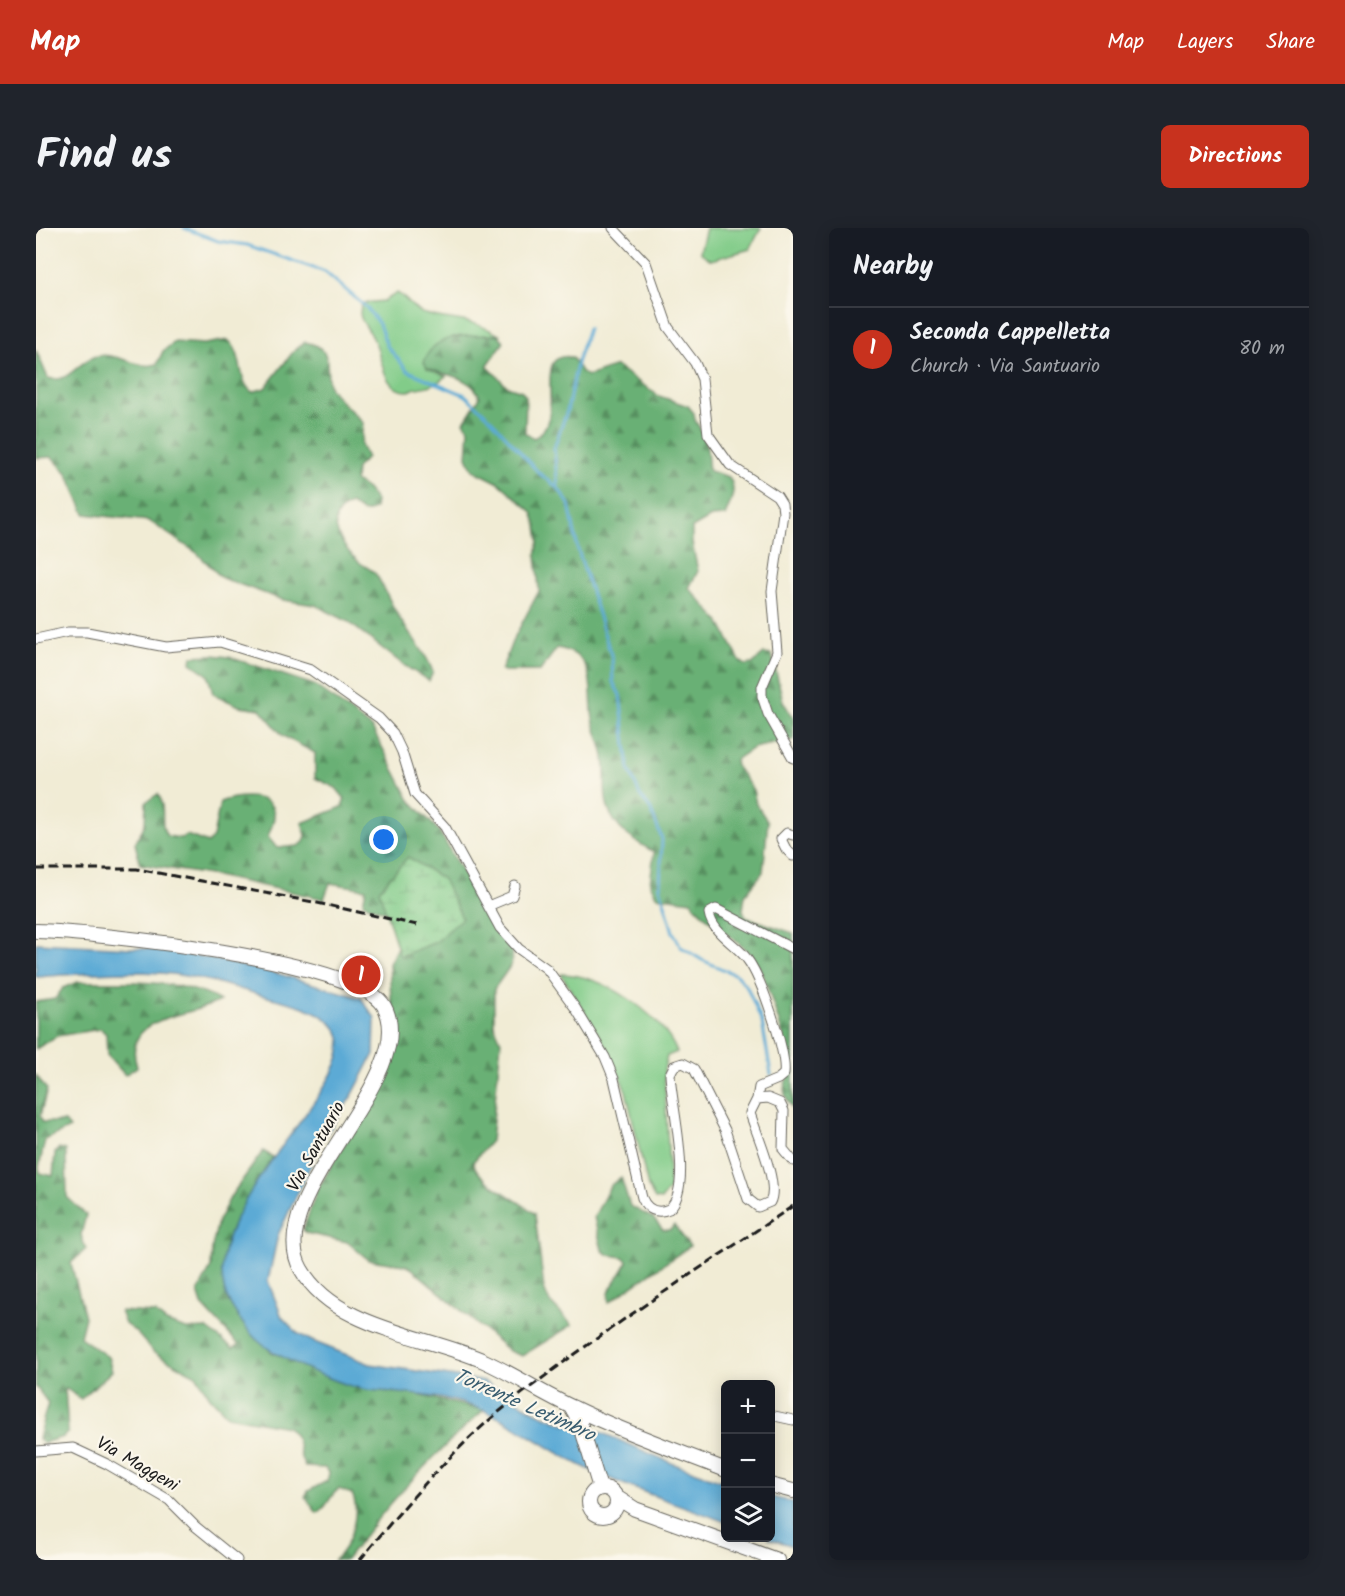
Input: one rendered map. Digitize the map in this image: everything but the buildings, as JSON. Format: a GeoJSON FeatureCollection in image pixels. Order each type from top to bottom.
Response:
{"type":"FeatureCollection","features":[{"type":"Feature","properties":{"kind":"main road","name":"Via Santuario"},"geometry":{"type":"LineString","coordinates":[[36,931],[133,938],[276,962],[353,984],[375,996],[384,1004],[388,1017],[385,1056],[373,1088],[345,1128],[306,1202],[294,1242],[299,1266],[321,1294],[343,1310],[376,1325],[484,1361],[571,1407],[721,1468]]}},
{"type":"Feature","properties":{"kind":"main road"},"geometry":{"type":"LineString","coordinates":[[571,1407],[580,1423],[597,1481],[590,1497],[592,1510],[604,1516],[613,1512],[635,1509]]}},
{"type":"Feature","properties":{"kind":"main road"},"geometry":{"type":"LineString","coordinates":[[597,1481],[635,1509],[777,1560]]}},
{"type":"Feature","properties":{"kind":"main road"},"geometry":{"type":"LineString","coordinates":[[775,1486],[793,1491]]}},
{"type":"Feature","properties":{"kind":"main road"},"geometry":{"type":"LineString","coordinates":[[613,1512],[616,1497]]}},
{"type":"Feature","properties":{"kind":"street"},"geometry":{"type":"LineString","coordinates":[[613,228],[646,263],[668,327],[695,363],[702,379],[708,434],[730,465],[740,474],[767,489],[782,504],[783,513],[772,591],[777,652],[762,687],[762,696],[768,714],[793,758]]}},
{"type":"Feature","properties":{"kind":"street"},"geometry":{"type":"LineString","coordinates":[[36,639],[68,632],[87,632],[166,647],[220,642],[311,670],[366,707],[393,733],[402,752],[415,794],[445,827],[500,928],[519,949],[547,969],[576,1009],[605,1057],[614,1079],[642,1198],[648,1208],[658,1212],[669,1209],[678,1194],[677,1138],[670,1074],[674,1066],[682,1063],[694,1069],[725,1130],[748,1199],[758,1207],[770,1202],[773,1194],[771,1175],[750,1113],[757,1099],[759,1087],[774,1082],[784,1074],[784,1059],[769,1006],[751,964],[717,930],[709,913],[716,909],[793,948]]}},
{"type":"Feature","properties":{"kind":"street"},"geometry":{"type":"LineString","coordinates":[[793,835],[787,833],[781,838],[786,849],[793,856]]}},
{"type":"Feature","properties":{"kind":"street"},"geometry":{"type":"LineString","coordinates":[[488,906],[512,896],[515,886]]}},
{"type":"Feature","properties":{"kind":"street"},"geometry":{"type":"LineString","coordinates":[[757,1099],[768,1098],[780,1103],[784,1111],[783,1149],[793,1161]]}},
{"type":"Feature","properties":{"kind":"street"},"geometry":{"type":"LineString","coordinates":[[775,1416],[793,1419]]}},
{"type":"Feature","properties":{"kind":"street","name":"Via Maggeni"},"geometry":{"type":"LineString","coordinates":[[36,1451],[73,1448],[107,1464],[169,1500],[195,1526],[237,1560]]}},
{"type":"Feature","properties":{"kind":"green space"},"geometry":{"type":"Polygon","coordinates":[[[706,228],[761,228],[750,249],[711,260],[700,252],[706,228]]]}},
{"type":"Feature","properties":{"kind":"green space"},"geometry":{"type":"Polygon","coordinates":[[[397,293],[422,313],[479,325],[499,335],[453,337],[427,368],[446,376],[429,386],[409,391],[399,390],[393,386],[384,372],[377,347],[360,313],[363,303],[384,301],[397,293]]]}},
{"type":"Feature","properties":{"kind":"green space"},"geometry":{"type":"Polygon","coordinates":[[[499,335],[504,342],[487,366],[507,386],[522,391],[526,397],[525,433],[534,438],[544,429],[549,416],[550,375],[553,364],[559,358],[572,357],[582,373],[588,376],[616,366],[659,396],[688,406],[694,413],[695,420],[706,439],[709,471],[729,477],[732,482],[732,496],[725,516],[711,517],[692,528],[692,543],[698,571],[689,588],[719,621],[740,661],[746,665],[752,664],[764,654],[772,655],[783,701],[793,718],[793,740],[753,748],[735,760],[736,766],[753,790],[756,804],[768,822],[763,872],[745,895],[743,910],[746,917],[793,933],[793,1109],[784,1091],[790,1071],[787,1050],[760,969],[747,951],[698,910],[691,901],[656,896],[650,883],[654,852],[621,829],[611,816],[606,796],[604,757],[593,718],[590,681],[584,663],[569,651],[557,648],[540,671],[501,671],[512,642],[539,591],[536,555],[539,541],[537,526],[532,512],[499,483],[473,470],[467,457],[469,429],[464,422],[480,397],[476,390],[464,381],[427,368],[424,362],[429,352],[445,340],[466,336],[499,335]]]}},
{"type":"Feature","properties":{"kind":"green space"},"geometry":{"type":"Polygon","coordinates":[[[228,340],[237,352],[244,380],[252,392],[265,388],[293,352],[305,342],[315,345],[325,354],[330,388],[363,423],[361,445],[367,458],[356,468],[355,481],[367,489],[376,501],[375,508],[369,512],[362,512],[351,504],[342,509],[337,516],[337,532],[353,556],[377,576],[400,619],[430,665],[433,672],[429,681],[405,666],[347,621],[315,605],[283,600],[222,578],[197,553],[149,521],[85,514],[67,473],[52,457],[36,458],[36,350],[48,378],[55,379],[67,376],[87,360],[101,355],[149,365],[157,364],[163,351],[175,342],[204,344],[228,340]]]}},
{"type":"Feature","properties":{"kind":"green space"},"geometry":{"type":"Polygon","coordinates":[[[192,656],[229,657],[314,685],[372,728],[410,800],[439,831],[495,930],[513,950],[511,965],[494,989],[494,1025],[501,1041],[491,1141],[473,1162],[476,1169],[490,1183],[535,1214],[544,1289],[549,1301],[572,1325],[522,1356],[509,1351],[411,1268],[405,1265],[369,1260],[347,1242],[306,1233],[303,1230],[317,1190],[386,1075],[394,1049],[389,964],[398,945],[404,919],[363,903],[366,889],[330,883],[324,899],[216,876],[140,864],[135,843],[145,824],[146,802],[158,794],[162,804],[164,831],[167,836],[181,838],[187,835],[208,843],[213,837],[220,802],[252,797],[267,802],[274,814],[268,837],[277,848],[298,846],[304,842],[306,836],[302,823],[342,807],[345,799],[336,788],[315,778],[315,753],[283,736],[260,709],[239,706],[213,694],[208,675],[191,663],[192,656]]]}},
{"type":"Feature","properties":{"kind":"green space"},"geometry":{"type":"Polygon","coordinates":[[[408,857],[443,879],[462,918],[436,942],[400,956],[379,890],[408,857]]]}},
{"type":"Feature","properties":{"kind":"green space"},"geometry":{"type":"Polygon","coordinates":[[[561,974],[595,981],[629,999],[658,1024],[669,1037],[677,1052],[667,1056],[664,1070],[670,1188],[661,1200],[655,1199],[648,1187],[626,1091],[607,1048],[561,974]]]}},
{"type":"Feature","properties":{"kind":"green space"},"geometry":{"type":"Polygon","coordinates":[[[77,982],[170,985],[188,988],[220,1001],[160,1020],[147,1027],[138,1037],[134,1050],[137,1067],[125,1075],[107,1055],[106,1034],[101,1029],[57,1036],[36,1049],[36,1002],[55,999],[63,988],[77,982]]]}},
{"type":"Feature","properties":{"kind":"green space"},"geometry":{"type":"Polygon","coordinates":[[[36,1075],[47,1090],[40,1116],[43,1122],[65,1122],[70,1128],[45,1140],[39,1167],[40,1173],[53,1176],[55,1153],[59,1148],[66,1150],[67,1197],[86,1215],[81,1235],[86,1249],[71,1263],[85,1317],[80,1337],[108,1357],[112,1371],[81,1399],[65,1388],[68,1432],[63,1437],[43,1443],[38,1438],[48,1403],[36,1387],[36,1075]]]}},
{"type":"Feature","properties":{"kind":"green space"},"geometry":{"type":"Polygon","coordinates":[[[263,1151],[273,1157],[250,1193],[227,1240],[222,1271],[229,1302],[271,1352],[366,1390],[400,1391],[484,1410],[411,1481],[346,1560],[334,1560],[345,1547],[352,1529],[355,1510],[352,1494],[339,1489],[317,1513],[305,1497],[308,1491],[327,1481],[329,1474],[325,1468],[305,1467],[300,1456],[298,1442],[287,1427],[228,1416],[210,1397],[196,1375],[154,1353],[136,1332],[125,1324],[120,1311],[155,1313],[166,1322],[186,1329],[206,1328],[233,1348],[239,1345],[202,1305],[198,1292],[211,1267],[212,1247],[218,1221],[231,1196],[263,1151]]]}},
{"type":"Feature","properties":{"kind":"green space"},"geometry":{"type":"Polygon","coordinates":[[[621,1177],[630,1206],[653,1218],[663,1230],[670,1230],[674,1225],[690,1246],[609,1302],[612,1286],[627,1261],[623,1257],[608,1255],[602,1250],[594,1217],[610,1186],[621,1177]]]}},
{"type":"Feature","properties":{"kind":"water","name":"Torrente Letimbro"},"geometry":{"type":"Polygon","coordinates":[[[36,943],[151,949],[205,957],[279,974],[361,998],[375,1018],[374,1054],[353,1094],[322,1141],[278,1235],[268,1281],[282,1317],[297,1333],[370,1364],[483,1381],[536,1412],[562,1423],[598,1431],[674,1464],[721,1481],[721,1521],[599,1474],[485,1411],[442,1398],[358,1388],[327,1377],[279,1355],[257,1340],[247,1329],[232,1307],[222,1272],[229,1233],[249,1194],[327,1083],[340,1053],[337,1030],[330,1022],[303,1007],[186,976],[129,972],[36,977],[36,943]]]}},
{"type":"Feature","properties":{"kind":"water"},"geometry":{"type":"Polygon","coordinates":[[[775,1498],[793,1502],[793,1546],[775,1540],[775,1498]]]}},
{"type":"Feature","properties":{"kind":"waterway"},"geometry":{"type":"LineString","coordinates":[[184,228],[218,241],[247,245],[325,272],[367,308],[379,324],[387,346],[408,371],[465,395],[488,416],[539,473],[558,488]]}},
{"type":"Feature","properties":{"kind":"waterway"},"geometry":{"type":"LineString","coordinates":[[588,328],[577,363],[567,411],[554,448],[558,488],[569,504],[578,550],[612,658],[613,682],[620,695],[629,769],[640,795],[651,810],[662,839],[660,887],[673,932],[681,947],[702,960],[736,975],[747,987],[762,1022],[771,1074]]}},
{"type":"Feature","properties":{"kind":"railway"},"geometry":{"type":"LineString","coordinates":[[36,869],[137,869],[313,902],[417,925]]}},
{"type":"Feature","properties":{"kind":"railway"},"geometry":{"type":"LineString","coordinates":[[360,1560],[450,1457],[510,1403],[614,1326],[793,1206]]}},
{"type":"Feature","properties":{"kind":"place","name":"Seconda Cappelletta"},"geometry":{"type":"Point","coordinates":[361,975]}}]}
